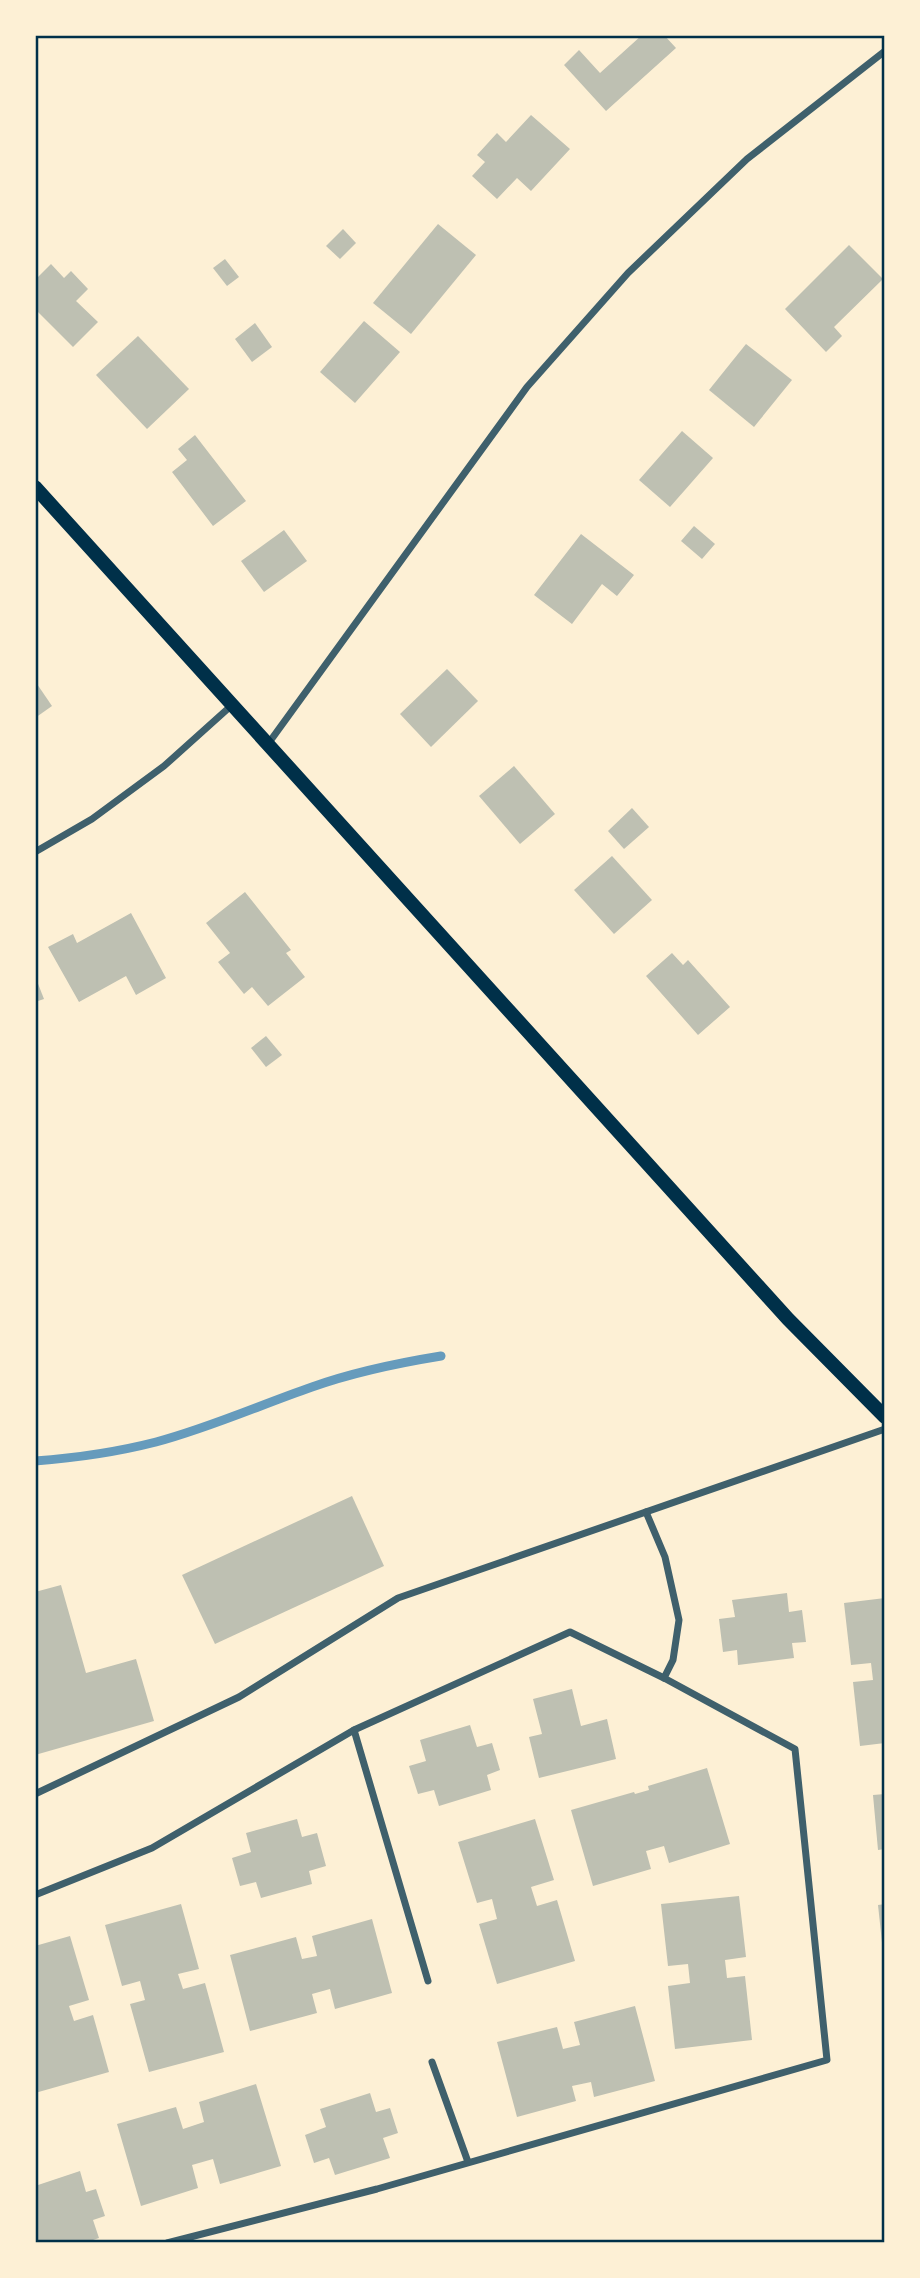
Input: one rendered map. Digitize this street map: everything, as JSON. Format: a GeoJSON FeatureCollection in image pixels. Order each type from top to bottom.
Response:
{"type":"FeatureCollection","features":[{"type":"Feature","properties":{"kind":"main road"},"geometry":{"type":"LineString","coordinates":[[35,487],[788,1319],[885,1416]]}},
{"type":"Feature","properties":{"kind":"street"},"geometry":{"type":"LineString","coordinates":[[268,744],[527,387],[628,273],[747,159],[885,51]]}},
{"type":"Feature","properties":{"kind":"street"},"geometry":{"type":"LineString","coordinates":[[35,852],[92,819],[164,766],[232,705]]}},
{"type":"Feature","properties":{"kind":"street"},"geometry":{"type":"LineString","coordinates":[[35,1794],[239,1697],[398,1598],[885,1429]]}},
{"type":"Feature","properties":{"kind":"street"},"geometry":{"type":"LineString","coordinates":[[646,1512],[665,1557],[679,1620],[673,1660],[664,1678]]}},
{"type":"Feature","properties":{"kind":"street"},"geometry":{"type":"LineString","coordinates":[[35,1895],[152,1848],[354,1730],[570,1632],[664,1678],[795,1749],[827,2060],[377,2189],[167,2243]]}},
{"type":"Feature","properties":{"kind":"street"},"geometry":{"type":"LineString","coordinates":[[354,1730],[428,1981]]}},
{"type":"Feature","properties":{"kind":"street"},"geometry":{"type":"LineString","coordinates":[[432,2062],[468,2162]]}},
{"type":"Feature","properties":{"kind":"building"},"geometry":{"type":"Polygon","coordinates":[[[642,35],[664,35],[676,48],[606,111],[564,65],[579,50],[600,73],[642,35]]]}},
{"type":"Feature","properties":{"kind":"building"},"geometry":{"type":"Polygon","coordinates":[[[531,115],[570,149],[531,191],[517,178],[497,199],[472,176],[485,162],[477,155],[497,133],[506,142],[531,115]]]}},
{"type":"Feature","properties":{"kind":"building"},"geometry":{"type":"Polygon","coordinates":[[[438,224],[476,255],[411,334],[373,303],[438,224]]]}},
{"type":"Feature","properties":{"kind":"building"},"geometry":{"type":"Polygon","coordinates":[[[343,229],[356,243],[340,259],[326,246],[343,229]]]}},
{"type":"Feature","properties":{"kind":"building"},"geometry":{"type":"Polygon","coordinates":[[[849,245],[883,279],[834,327],[842,336],[826,352],[785,309],[849,245]]]}},
{"type":"Feature","properties":{"kind":"building"},"geometry":{"type":"Polygon","coordinates":[[[225,259],[239,277],[227,286],[213,268],[225,259]]]}},
{"type":"Feature","properties":{"kind":"building"},"geometry":{"type":"Polygon","coordinates":[[[51,264],[64,278],[71,271],[88,289],[76,301],[98,322],[73,347],[35,309],[35,280],[51,264]]]}},
{"type":"Feature","properties":{"kind":"building"},"geometry":{"type":"Polygon","coordinates":[[[364,321],[400,352],[355,403],[320,372],[364,321]]]}},
{"type":"Feature","properties":{"kind":"building"},"geometry":{"type":"Polygon","coordinates":[[[255,323],[272,347],[252,362],[235,339],[255,323]]]}},
{"type":"Feature","properties":{"kind":"building"},"geometry":{"type":"Polygon","coordinates":[[[138,336],[189,389],[147,429],[96,375],[138,336]]]}},
{"type":"Feature","properties":{"kind":"building"},"geometry":{"type":"Polygon","coordinates":[[[746,344],[792,380],[754,427],[709,390],[746,344]]]}},
{"type":"Feature","properties":{"kind":"building"},"geometry":{"type":"Polygon","coordinates":[[[682,431],[713,458],[670,507],[639,480],[682,431]]]}},
{"type":"Feature","properties":{"kind":"building"},"geometry":{"type":"Polygon","coordinates":[[[195,435],[246,501],[213,526],[172,472],[187,460],[178,449],[195,435]]]}},
{"type":"Feature","properties":{"kind":"building"},"geometry":{"type":"Polygon","coordinates":[[[694,526],[715,544],[702,559],[681,541],[694,526]]]}},
{"type":"Feature","properties":{"kind":"building"},"geometry":{"type":"Polygon","coordinates":[[[284,530],[307,561],[264,592],[241,561],[284,530]]]}},
{"type":"Feature","properties":{"kind":"building"},"geometry":{"type":"Polygon","coordinates":[[[581,534],[634,575],[617,596],[602,584],[572,624],[534,595],[581,534]]]}},
{"type":"Feature","properties":{"kind":"building"},"geometry":{"type":"Polygon","coordinates":[[[447,669],[478,701],[431,747],[400,714],[447,669]]]}},
{"type":"Feature","properties":{"kind":"building"},"geometry":{"type":"Polygon","coordinates":[[[35,681],[52,706],[35,718],[35,681]]]}},
{"type":"Feature","properties":{"kind":"building"},"geometry":{"type":"Polygon","coordinates":[[[514,766],[555,814],[520,844],[479,796],[514,766]]]}},
{"type":"Feature","properties":{"kind":"building"},"geometry":{"type":"Polygon","coordinates":[[[632,808],[649,827],[624,849],[608,831],[632,808]]]}},
{"type":"Feature","properties":{"kind":"building"},"geometry":{"type":"Polygon","coordinates":[[[612,856],[652,900],[614,934],[574,890],[612,856]]]}},
{"type":"Feature","properties":{"kind":"building"},"geometry":{"type":"Polygon","coordinates":[[[245,892],[291,950],[286,953],[305,977],[268,1006],[252,987],[244,994],[218,962],[230,953],[206,923],[245,892]]]}},
{"type":"Feature","properties":{"kind":"building"},"geometry":{"type":"Polygon","coordinates":[[[131,913],[166,978],[136,995],[126,976],[79,1002],[48,947],[73,934],[77,943],[131,913]]]}},
{"type":"Feature","properties":{"kind":"building"},"geometry":{"type":"Polygon","coordinates":[[[672,953],[683,965],[688,960],[730,1007],[698,1035],[646,976],[672,953]]]}},
{"type":"Feature","properties":{"kind":"building"},"geometry":{"type":"Polygon","coordinates":[[[35,976],[44,999],[35,1002],[35,976]]]}},
{"type":"Feature","properties":{"kind":"building"},"geometry":{"type":"Polygon","coordinates":[[[266,1036],[282,1055],[266,1067],[251,1048],[266,1036]]]}},
{"type":"Feature","properties":{"kind":"building"},"geometry":{"type":"Polygon","coordinates":[[[352,1496],[384,1566],[215,1644],[182,1575],[352,1496]]]}},
{"type":"Feature","properties":{"kind":"building"},"geometry":{"type":"Polygon","coordinates":[[[61,1585],[86,1673],[136,1659],[154,1721],[35,1755],[35,1592],[61,1585]]]}},
{"type":"Feature","properties":{"kind":"building"},"geometry":{"type":"Polygon","coordinates":[[[787,1593],[789,1612],[802,1610],[806,1642],[792,1643],[794,1658],[738,1665],[737,1650],[723,1652],[719,1619],[735,1617],[732,1600],[787,1593]]]}},
{"type":"Feature","properties":{"kind":"building"},"geometry":{"type":"Polygon","coordinates":[[[885,1598],[885,1743],[860,1746],[853,1682],[873,1680],[871,1663],[851,1665],[844,1603],[885,1598]]]}},
{"type":"Feature","properties":{"kind":"building"},"geometry":{"type":"Polygon","coordinates":[[[572,1689],[581,1726],[607,1719],[616,1759],[539,1778],[529,1737],[542,1734],[533,1699],[572,1689]]]}},
{"type":"Feature","properties":{"kind":"building"},"geometry":{"type":"Polygon","coordinates":[[[470,1725],[477,1747],[492,1743],[500,1770],[487,1775],[491,1790],[439,1806],[434,1790],[418,1794],[409,1766],[426,1761],[420,1740],[470,1725]]]}},
{"type":"Feature","properties":{"kind":"building"},"geometry":{"type":"Polygon","coordinates":[[[707,1768],[730,1844],[669,1863],[664,1846],[646,1851],[651,1869],[593,1886],[571,1810],[649,1790],[648,1786],[707,1768]]]}},
{"type":"Feature","properties":{"kind":"building"},"geometry":{"type":"Polygon","coordinates":[[[885,1794],[885,1849],[878,1850],[873,1795],[885,1794]]]}},
{"type":"Feature","properties":{"kind":"building"},"geometry":{"type":"Polygon","coordinates":[[[297,1819],[302,1837],[317,1833],[326,1866],[309,1871],[312,1884],[261,1898],[256,1882],[240,1886],[232,1858],[251,1852],[246,1833],[297,1819]]]}},
{"type":"Feature","properties":{"kind":"building"},"geometry":{"type":"Polygon","coordinates":[[[535,1819],[554,1880],[531,1887],[537,1906],[557,1900],[575,1961],[497,1984],[479,1924],[497,1919],[492,1899],[477,1903],[458,1842],[535,1819]]]}},
{"type":"Feature","properties":{"kind":"building"},"geometry":{"type":"Polygon","coordinates":[[[739,1896],[746,1957],[725,1960],[727,1978],[745,1976],[752,2040],[675,2049],[668,1986],[690,1983],[688,1964],[668,1966],[661,1904],[739,1896]]]}},
{"type":"Feature","properties":{"kind":"building"},"geometry":{"type":"Polygon","coordinates":[[[181,1904],[199,1969],[178,1974],[183,1989],[205,1983],[224,2052],[149,2072],[130,2004],[145,2000],[140,1981],[122,1986],[105,1925],[181,1904]]]}},
{"type":"Feature","properties":{"kind":"building"},"geometry":{"type":"Polygon","coordinates":[[[885,1904],[885,1952],[883,1952],[878,1905],[885,1904]]]}},
{"type":"Feature","properties":{"kind":"building"},"geometry":{"type":"Polygon","coordinates":[[[372,1919],[392,1993],[335,2009],[330,1989],[312,1994],[317,2013],[250,2031],[230,1955],[296,1937],[302,1959],[317,1956],[312,1936],[372,1919]]]}},
{"type":"Feature","properties":{"kind":"building"},"geometry":{"type":"Polygon","coordinates":[[[70,1936],[89,2000],[69,2006],[74,2021],[93,2015],[109,2072],[35,2093],[35,1946],[70,1936]]]}},
{"type":"Feature","properties":{"kind":"building"},"geometry":{"type":"Polygon","coordinates":[[[635,2006],[655,2081],[594,2097],[591,2082],[572,2086],[576,2101],[517,2117],[497,2042],[557,2027],[563,2049],[580,2045],[574,2022],[635,2006]]]}},
{"type":"Feature","properties":{"kind":"building"},"geometry":{"type":"Polygon","coordinates":[[[256,2084],[281,2166],[220,2184],[213,2159],[192,2165],[198,2188],[141,2206],[117,2124],[176,2107],[183,2129],[204,2122],[199,2102],[256,2084]]]}},
{"type":"Feature","properties":{"kind":"building"},"geometry":{"type":"Polygon","coordinates":[[[370,2093],[376,2112],[390,2108],[398,2133],[383,2138],[390,2158],[335,2175],[329,2158],[314,2163],[305,2135],[326,2127],[320,2109],[370,2093]]]}},
{"type":"Feature","properties":{"kind":"building"},"geometry":{"type":"Polygon","coordinates":[[[80,2171],[86,2192],[96,2189],[105,2216],[93,2220],[99,2238],[84,2243],[35,2243],[35,2186],[80,2171]]]}},
{"type":"Feature","properties":{"kind":"waterway"},"geometry":{"type":"LineString","coordinates":[[35,1461],[96,1454],[156,1442],[344,1377],[441,1356]]}}]}
